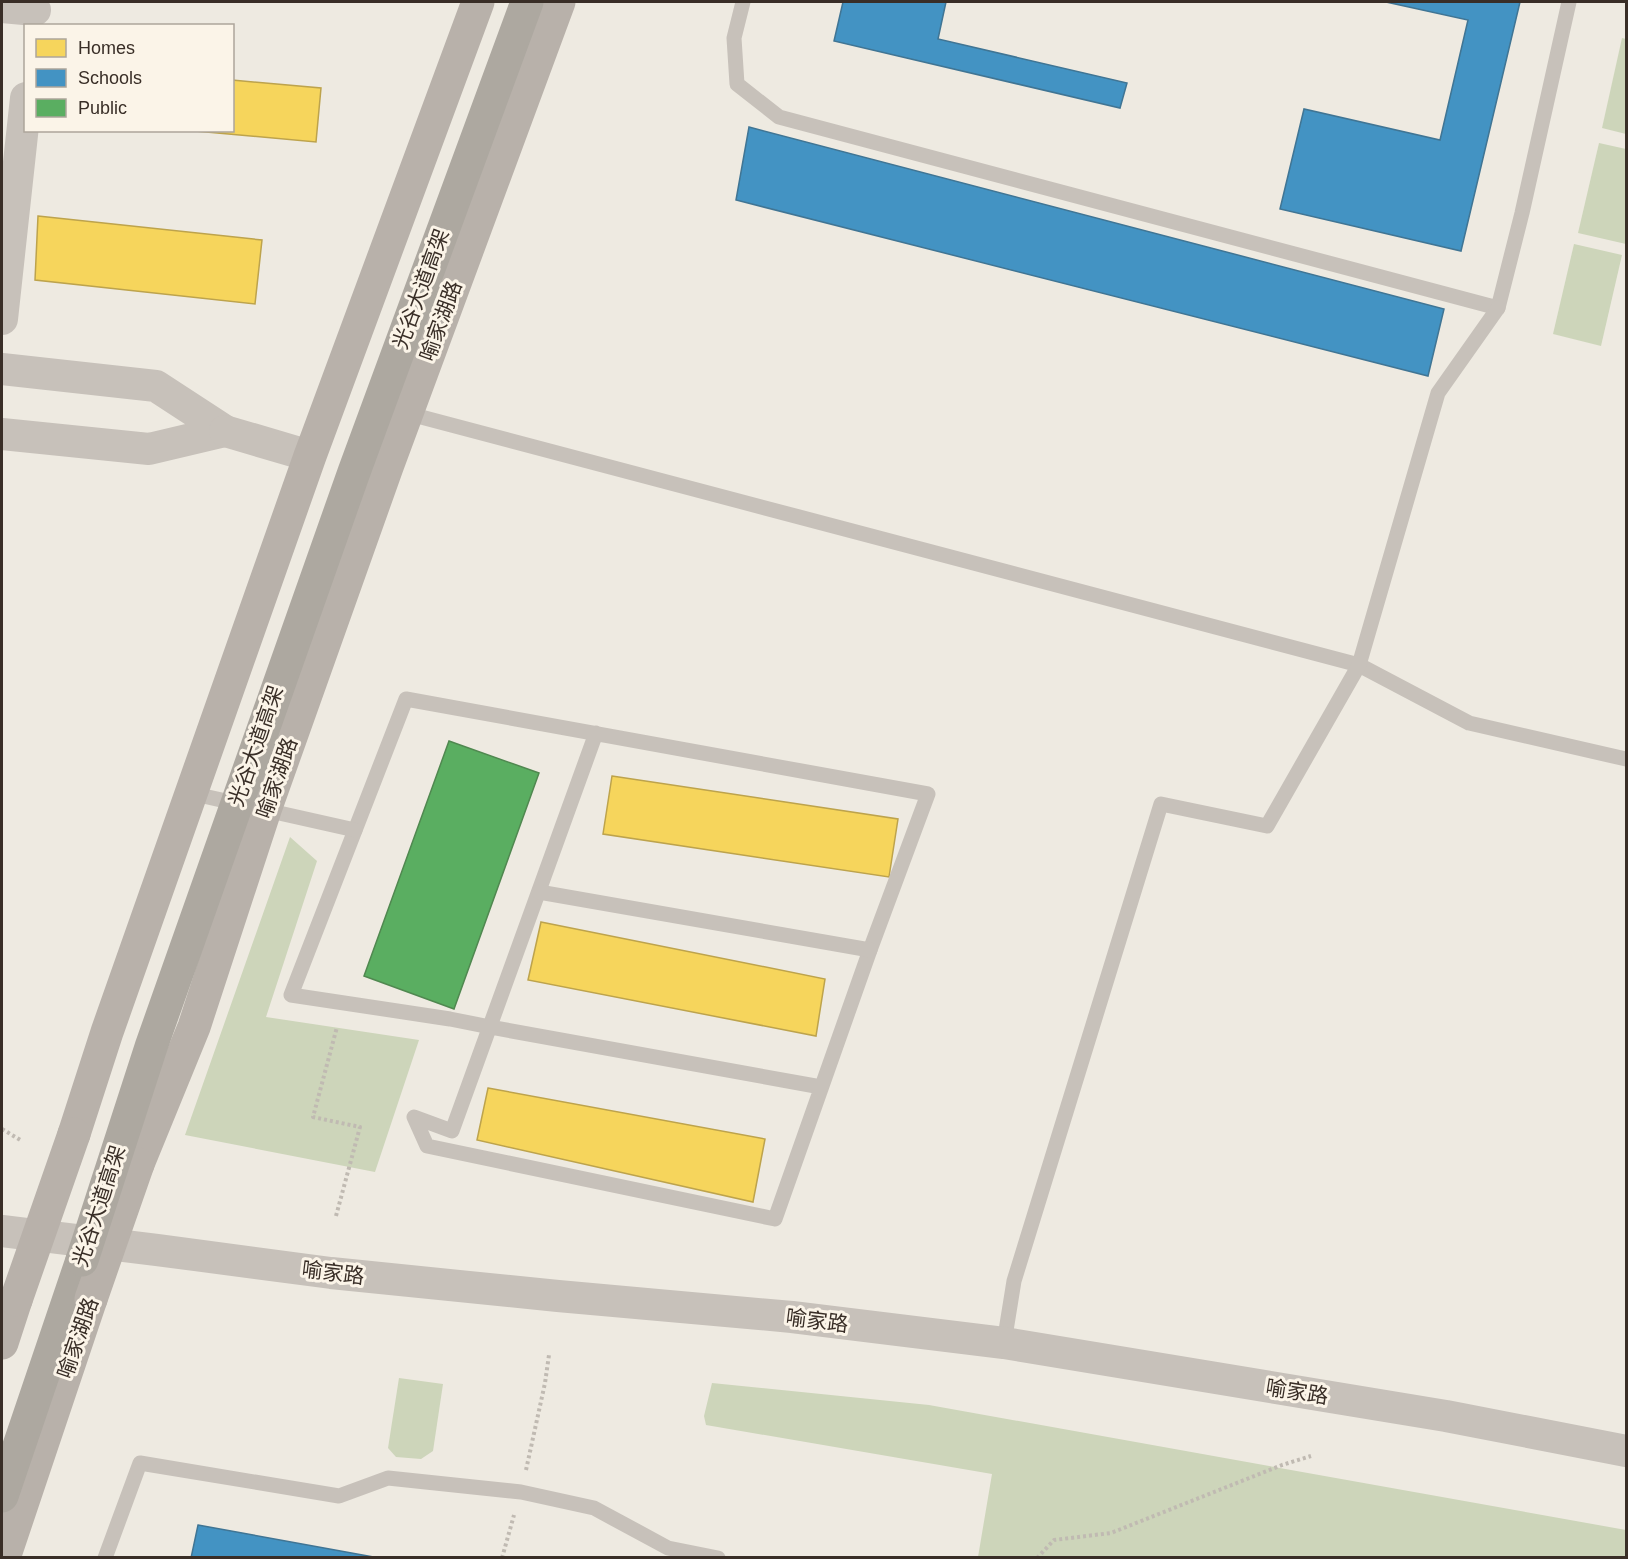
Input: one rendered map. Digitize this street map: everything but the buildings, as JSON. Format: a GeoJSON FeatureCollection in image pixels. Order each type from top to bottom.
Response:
{"type":"FeatureCollection","features":[{"type":"Feature","properties":{"kind":"highway","name":"光谷大道高架"},"geometry":{"type":"LineString","coordinates":[[2,1427],[112,1107],[132,1041],[228,769],[336,465],[507,2]]}},
{"type":"Feature","properties":{"kind":"highway","name":"光谷大道高架"},"geometry":{"type":"LineString","coordinates":[[2,1496],[82,1260],[150,1047],[354,472],[527,2]]}},
{"type":"Feature","properties":{"kind":"main road"},"geometry":{"type":"LineString","coordinates":[[2,1343],[190,794],[310,456],[478,2]]}},
{"type":"Feature","properties":{"kind":"main road","name":"喻家湖路"},"geometry":{"type":"LineString","coordinates":[[4,1557],[138,1164],[194,1027],[266,810],[406,413],[558,2]]}},
{"type":"Feature","properties":{"kind":"street"},"geometry":{"type":"LineString","coordinates":[[2,7],[35,12]]}},
{"type":"Feature","properties":{"kind":"street"},"geometry":{"type":"LineString","coordinates":[[2,319],[7,217],[24,111]]}},
{"type":"Feature","properties":{"kind":"street"},"geometry":{"type":"LineString","coordinates":[[2,369],[156,386],[225,430],[310,456]]}},
{"type":"Feature","properties":{"kind":"street"},"geometry":{"type":"LineString","coordinates":[[2,434],[149,449],[225,430]]}},
{"type":"Feature","properties":{"kind":"street","name":"喻家路"},"geometry":{"type":"LineString","coordinates":[[2,1231],[331,1273],[792,1317],[1004,1343],[1446,1416],[1626,1451]]}},
{"type":"Feature","properties":{"kind":"lane"},"geometry":{"type":"LineString","coordinates":[[743,2],[734,38],[736,84],[779,117],[1498,308]]}},
{"type":"Feature","properties":{"kind":"lane"},"geometry":{"type":"LineString","coordinates":[[1004,1343],[1014,1281],[1161,804],[1267,826],[1359,665],[1438,393],[1498,308],[1522,213],[1569,2]]}},
{"type":"Feature","properties":{"kind":"lane"},"geometry":{"type":"LineString","coordinates":[[406,413],[1359,665],[1469,723],[1626,759]]}},
{"type":"Feature","properties":{"kind":"lane"},"geometry":{"type":"LineString","coordinates":[[596,734],[539,892],[490,1027],[452,1131],[414,1118],[427,1146],[775,1219],[928,794],[405,699],[291,995],[450,1019],[490,1027],[821,1087]]}},
{"type":"Feature","properties":{"kind":"lane"},"geometry":{"type":"LineString","coordinates":[[190,794],[355,830]]}},
{"type":"Feature","properties":{"kind":"lane"},"geometry":{"type":"LineString","coordinates":[[539,892],[870,950]]}},
{"type":"Feature","properties":{"kind":"lane"},"geometry":{"type":"LineString","coordinates":[[105,1557],[140,1462],[339,1496],[388,1478],[521,1492],[594,1508],[668,1548],[718,1557]]}},
{"type":"Feature","properties":{"kind":"path"},"geometry":{"type":"LineString","coordinates":[[336,1216],[360,1127],[313,1118],[344,1003]]}},
{"type":"Feature","properties":{"kind":"path"},"geometry":{"type":"LineString","coordinates":[[2,1128],[22,1141]]}},
{"type":"Feature","properties":{"kind":"path"},"geometry":{"type":"LineString","coordinates":[[502,1557],[521,1492],[549,1355]]}},
{"type":"Feature","properties":{"kind":"path"},"geometry":{"type":"LineString","coordinates":[[1037,1557],[1054,1540],[1111,1533],[1282,1465],[1311,1456]]}},
{"type":"Feature","properties":{"kind":"green space"},"geometry":{"type":"Polygon","coordinates":[[[1622,38],[1626,39],[1626,134],[1602,128],[1622,38]]]}},
{"type":"Feature","properties":{"kind":"green space"},"geometry":{"type":"Polygon","coordinates":[[[1599,143],[1626,149],[1626,244],[1578,233],[1599,143]]]}},
{"type":"Feature","properties":{"kind":"green space"},"geometry":{"type":"Polygon","coordinates":[[[1574,244],[1622,255],[1601,346],[1553,334],[1574,244]]]}},
{"type":"Feature","properties":{"kind":"green space"},"geometry":{"type":"Polygon","coordinates":[[[290,837],[317,861],[266,1017],[419,1040],[375,1172],[185,1135],[290,837]]]}},
{"type":"Feature","properties":{"kind":"green space"},"geometry":{"type":"Polygon","coordinates":[[[399,1378],[443,1384],[433,1451],[421,1459],[396,1457],[388,1448],[399,1378]]]}},
{"type":"Feature","properties":{"kind":"green space"},"geometry":{"type":"Polygon","coordinates":[[[712,1383],[929,1405],[1626,1530],[1626,1557],[978,1557],[992,1474],[706,1425],[704,1416],[712,1383]]]}}]}
